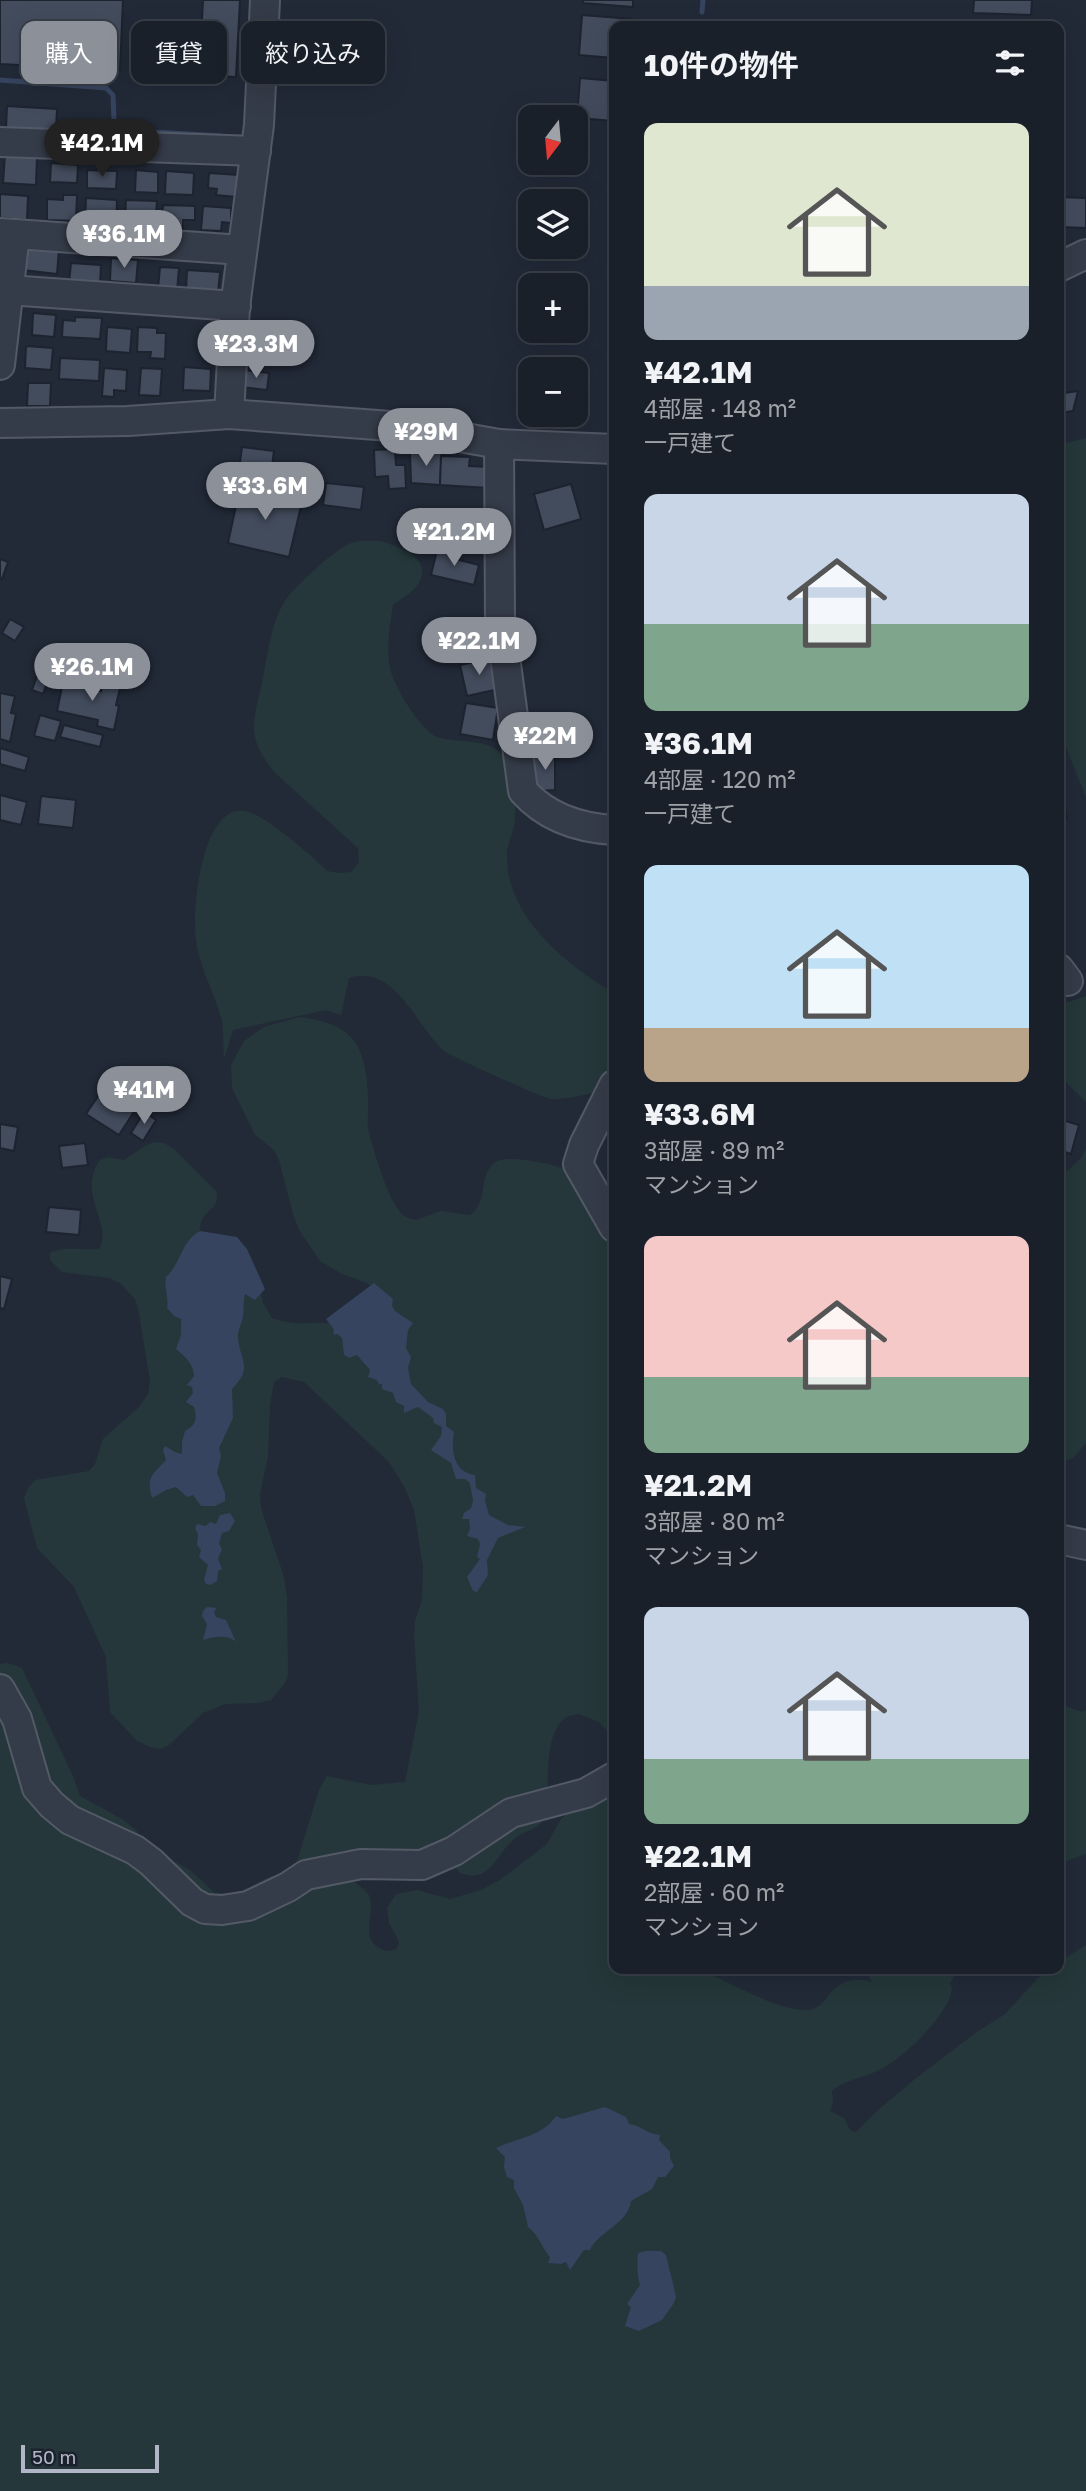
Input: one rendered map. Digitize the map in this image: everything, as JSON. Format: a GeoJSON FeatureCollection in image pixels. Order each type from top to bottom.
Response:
{"type":"FeatureCollection","features":[{"type":"Feature","properties":{"kind":"street"},"geometry":{"type":"LineString","coordinates":[[229,414],[236,306],[256,150],[265,0]]}},
{"type":"Feature","properties":{"kind":"street"},"geometry":{"type":"LineString","coordinates":[[0,142],[256,150]]}},
{"type":"Feature","properties":{"kind":"street"},"geometry":{"type":"LineString","coordinates":[[0,365],[8,290],[7,234],[242,250]]}},
{"type":"Feature","properties":{"kind":"street"},"geometry":{"type":"LineString","coordinates":[[1064,265],[1086,254]]}},
{"type":"Feature","properties":{"kind":"street"},"geometry":{"type":"LineString","coordinates":[[8,290],[236,306]]}},
{"type":"Feature","properties":{"kind":"street"},"geometry":{"type":"LineString","coordinates":[[0,423],[128,421],[229,414],[404,427],[499,444],[609,449]]}},
{"type":"Feature","properties":{"kind":"street"},"geometry":{"type":"LineString","coordinates":[[499,444],[500,619],[523,791],[532,802],[556,818],[609,830]]}},
{"type":"Feature","properties":{"kind":"street"},"geometry":{"type":"LineString","coordinates":[[609,1095],[584,1145],[578,1164],[609,1218]]}},
{"type":"Feature","properties":{"kind":"street"},"geometry":{"type":"LineString","coordinates":[[1064,1540],[1086,1545]]}},
{"type":"Feature","properties":{"kind":"street"},"geometry":{"type":"LineString","coordinates":[[0,1689],[18,1719],[37,1788],[52,1805],[70,1819],[135,1850],[192,1902],[205,1909],[222,1910],[247,1906],[288,1887],[306,1875],[361,1864],[422,1865],[454,1851],[512,1813],[586,1793],[609,1780]]}},
{"type":"Feature","properties":{"kind":"shaded area"},"geometry":{"type":"Polygon","coordinates":[[[1086,438],[1086,797],[1064,742],[1064,444],[1086,438]]]}},
{"type":"Feature","properties":{"kind":"shaded area"},"geometry":{"type":"Polygon","coordinates":[[[381,541],[395,546],[420,563],[421,578],[417,586],[393,605],[388,645],[392,676],[409,707],[431,733],[446,739],[487,745],[502,755],[508,764],[515,812],[507,853],[510,879],[517,900],[543,938],[578,969],[609,990],[609,1088],[574,1097],[551,1099],[462,1061],[444,1051],[392,988],[365,976],[349,978],[341,1015],[326,1010],[233,1030],[224,1059],[222,1021],[200,960],[195,925],[202,862],[218,824],[230,813],[245,811],[275,827],[327,871],[351,872],[359,862],[358,848],[275,773],[259,748],[254,728],[268,648],[273,628],[285,601],[328,558],[347,545],[381,541]]]}},
{"type":"Feature","properties":{"kind":"shaded area"},"geometry":{"type":"Polygon","coordinates":[[[1086,996],[1086,1102],[1064,1080],[1064,1003],[1086,996]]]}},
{"type":"Feature","properties":{"kind":"shaded area"},"geometry":{"type":"Polygon","coordinates":[[[300,1017],[332,1025],[353,1039],[364,1062],[367,1078],[370,1136],[389,1193],[403,1215],[416,1220],[441,1211],[470,1215],[480,1203],[489,1169],[494,1163],[510,1159],[549,1164],[571,1171],[583,1178],[609,1209],[609,1733],[599,1722],[579,1714],[563,1720],[557,1728],[550,1750],[548,1813],[545,1819],[537,1827],[513,1840],[491,1866],[479,1875],[460,1873],[450,1860],[352,1874],[354,1882],[370,1897],[371,1939],[383,1950],[397,1948],[399,1942],[389,1923],[387,1908],[396,1894],[417,1890],[450,1899],[481,1890],[500,1880],[547,1844],[561,1819],[574,1808],[609,1798],[609,1974],[708,1974],[776,2004],[802,2010],[819,2006],[845,1982],[872,1982],[868,1974],[956,1974],[950,1983],[952,1988],[943,2011],[923,2036],[887,2066],[842,2084],[832,2091],[833,2103],[830,2111],[844,2118],[850,2130],[856,2132],[915,2079],[1005,2014],[1038,1978],[1043,1974],[1064,1974],[1064,1959],[1086,1945],[1086,2491],[0,2491],[0,1664],[8,1663],[22,1668],[80,1796],[122,1819],[136,1830],[152,1849],[190,1870],[215,1893],[236,1894],[269,1877],[294,1871],[319,1790],[327,1776],[371,1785],[405,1782],[419,1711],[414,1636],[415,1621],[422,1600],[423,1567],[414,1510],[405,1488],[389,1462],[304,1382],[282,1377],[274,1382],[270,1405],[268,1456],[260,1494],[261,1508],[284,1577],[287,1598],[288,1675],[285,1683],[271,1700],[225,1704],[203,1713],[169,1745],[161,1749],[137,1741],[110,1712],[106,1657],[74,1587],[37,1548],[24,1498],[35,1480],[89,1471],[95,1464],[103,1439],[138,1408],[148,1394],[150,1381],[135,1299],[120,1283],[109,1278],[62,1272],[50,1260],[50,1253],[61,1249],[99,1249],[102,1230],[92,1185],[100,1160],[108,1157],[124,1160],[145,1146],[155,1142],[164,1143],[174,1149],[217,1192],[216,1204],[202,1218],[200,1230],[199,1366],[207,1495],[239,1291],[260,1288],[263,1303],[272,1318],[298,1323],[339,1324],[384,1298],[367,1283],[342,1274],[320,1261],[299,1230],[274,1150],[255,1135],[232,1088],[231,1065],[244,1041],[264,1027],[300,1017]]]}},
{"type":"Feature","properties":{"kind":"shaded area"},"geometry":{"type":"Polygon","coordinates":[[[1086,1148],[1086,1443],[1073,1458],[1064,1461],[1064,1174],[1081,1158],[1086,1148]]]}},
{"type":"Feature","properties":{"kind":"shaded area"},"geometry":{"type":"Polygon","coordinates":[[[1064,1706],[1083,1712],[1086,1710],[1086,1854],[1064,1862],[1064,1706]]]}},
{"type":"Feature","properties":{"kind":"water"},"geometry":{"type":"Polygon","coordinates":[[[200,1231],[237,1237],[247,1249],[265,1289],[255,1300],[245,1294],[238,1335],[244,1370],[232,1389],[233,1418],[219,1448],[221,1456],[217,1473],[225,1493],[225,1501],[215,1506],[201,1506],[193,1495],[187,1497],[176,1487],[152,1498],[150,1485],[154,1473],[166,1460],[163,1450],[165,1446],[182,1454],[185,1431],[196,1419],[194,1407],[186,1402],[193,1393],[192,1387],[187,1385],[194,1372],[176,1349],[181,1335],[181,1319],[167,1308],[166,1277],[189,1241],[200,1231]]]}},
{"type":"Feature","properties":{"kind":"water"},"geometry":{"type":"Polygon","coordinates":[[[374,1283],[393,1299],[392,1306],[395,1311],[413,1323],[408,1330],[406,1348],[411,1357],[408,1368],[411,1384],[428,1402],[443,1409],[446,1414],[446,1426],[454,1432],[453,1446],[458,1465],[462,1470],[475,1475],[476,1488],[486,1494],[489,1515],[508,1525],[525,1527],[498,1538],[487,1560],[488,1575],[477,1592],[473,1591],[467,1577],[480,1559],[477,1557],[480,1544],[478,1539],[467,1536],[470,1529],[469,1519],[462,1519],[473,1501],[470,1483],[465,1479],[456,1479],[451,1463],[431,1450],[441,1436],[442,1427],[418,1407],[404,1413],[404,1406],[396,1402],[393,1393],[382,1389],[382,1384],[368,1377],[370,1370],[357,1355],[349,1358],[344,1355],[342,1338],[338,1334],[334,1335],[333,1328],[326,1319],[374,1283]]]}},
{"type":"Feature","properties":{"kind":"water"},"geometry":{"type":"Polygon","coordinates":[[[230,1513],[235,1521],[229,1531],[222,1533],[219,1544],[222,1549],[218,1559],[222,1569],[218,1571],[217,1581],[206,1584],[204,1580],[208,1565],[199,1557],[201,1550],[197,1545],[198,1534],[195,1528],[197,1524],[216,1524],[220,1515],[230,1513]]]}},
{"type":"Feature","properties":{"kind":"water"},"geometry":{"type":"Polygon","coordinates":[[[207,1607],[217,1608],[214,1612],[216,1617],[226,1620],[236,1642],[224,1637],[203,1640],[207,1624],[202,1616],[207,1607]]]}},
{"type":"Feature","properties":{"kind":"water"},"geometry":{"type":"Polygon","coordinates":[[[605,2107],[626,2117],[629,2124],[660,2135],[659,2140],[670,2152],[674,2166],[665,2177],[658,2177],[652,2189],[631,2201],[625,2216],[599,2238],[590,2250],[584,2250],[570,2270],[566,2262],[548,2263],[550,2257],[528,2227],[523,2205],[514,2188],[514,2180],[507,2177],[505,2157],[496,2148],[537,2132],[551,2123],[556,2116],[563,2119],[605,2107]]]}},
{"type":"Feature","properties":{"kind":"water"},"geometry":{"type":"Polygon","coordinates":[[[661,2251],[666,2255],[676,2297],[662,2320],[639,2331],[625,2326],[631,2307],[627,2304],[640,2285],[638,2253],[661,2251]]]}},
{"type":"Feature","properties":{"kind":"building"},"geometry":{"type":"Polygon","coordinates":[[[0,0],[123,0],[120,70],[117,70],[117,21],[21,21],[21,65],[0,64],[0,0]]]}},
{"type":"Feature","properties":{"kind":"building"},"geometry":{"type":"Polygon","coordinates":[[[203,0],[240,0],[236,77],[227,77],[227,21],[202,21],[203,0]]]}},
{"type":"Feature","properties":{"kind":"building"},"geometry":{"type":"Polygon","coordinates":[[[583,0],[633,0],[633,7],[583,3],[583,0]]]}},
{"type":"Feature","properties":{"kind":"building"},"geometry":{"type":"Polygon","coordinates":[[[974,0],[1032,0],[1031,15],[973,13],[974,0]]]}},
{"type":"Feature","properties":{"kind":"building"},"geometry":{"type":"Polygon","coordinates":[[[582,15],[632,19],[609,21],[609,58],[579,55],[582,15]]]}},
{"type":"Feature","properties":{"kind":"building"},"geometry":{"type":"Polygon","coordinates":[[[580,78],[609,81],[609,121],[588,119],[588,105],[578,105],[580,78]]]}},
{"type":"Feature","properties":{"kind":"building"},"geometry":{"type":"Polygon","coordinates":[[[7,106],[57,109],[56,130],[6,128],[7,106]]]}},
{"type":"Feature","properties":{"kind":"building"},"geometry":{"type":"Polygon","coordinates":[[[5,154],[37,156],[36,185],[3,183],[5,154]]]}},
{"type":"Feature","properties":{"kind":"building"},"geometry":{"type":"Polygon","coordinates":[[[51,163],[78,165],[77,183],[50,182],[51,163]]]}},
{"type":"Feature","properties":{"kind":"building"},"geometry":{"type":"Polygon","coordinates":[[[87,170],[117,171],[116,189],[87,188],[87,170]]]}},
{"type":"Feature","properties":{"kind":"building"},"geometry":{"type":"Polygon","coordinates":[[[136,170],[158,172],[158,193],[135,192],[136,170]]]}},
{"type":"Feature","properties":{"kind":"building"},"geometry":{"type":"Polygon","coordinates":[[[166,171],[194,173],[193,195],[165,194],[166,171]]]}},
{"type":"Feature","properties":{"kind":"building"},"geometry":{"type":"Polygon","coordinates":[[[209,173],[239,175],[237,197],[216,195],[217,189],[208,188],[209,173]]]}},
{"type":"Feature","properties":{"kind":"building"},"geometry":{"type":"Polygon","coordinates":[[[0,194],[28,196],[27,220],[0,218],[0,194]]]}},
{"type":"Feature","properties":{"kind":"building"},"geometry":{"type":"Polygon","coordinates":[[[63,195],[77,195],[76,221],[47,220],[47,199],[63,200],[63,195]]]}},
{"type":"Feature","properties":{"kind":"building"},"geometry":{"type":"Polygon","coordinates":[[[1064,197],[1086,198],[1086,228],[1064,227],[1064,197]]]}},
{"type":"Feature","properties":{"kind":"building"},"geometry":{"type":"Polygon","coordinates":[[[86,198],[117,200],[116,228],[96,227],[96,220],[85,220],[86,198]]]}},
{"type":"Feature","properties":{"kind":"building"},"geometry":{"type":"Polygon","coordinates":[[[126,200],[157,201],[155,233],[124,231],[126,200]]]}},
{"type":"Feature","properties":{"kind":"building"},"geometry":{"type":"Polygon","coordinates":[[[163,205],[195,206],[195,220],[183,220],[183,232],[161,230],[163,205]]]}},
{"type":"Feature","properties":{"kind":"building"},"geometry":{"type":"Polygon","coordinates":[[[203,206],[231,208],[231,223],[222,222],[221,231],[201,230],[203,206]]]}},
{"type":"Feature","properties":{"kind":"building"},"geometry":{"type":"Polygon","coordinates":[[[25,247],[59,250],[57,274],[23,270],[25,247]]]}},
{"type":"Feature","properties":{"kind":"building"},"geometry":{"type":"Polygon","coordinates":[[[111,258],[138,260],[136,283],[110,281],[111,258]]]}},
{"type":"Feature","properties":{"kind":"building"},"geometry":{"type":"Polygon","coordinates":[[[71,263],[101,265],[100,286],[69,284],[71,263]]]}},
{"type":"Feature","properties":{"kind":"building"},"geometry":{"type":"Polygon","coordinates":[[[160,267],[179,268],[177,291],[158,289],[160,267]]]}},
{"type":"Feature","properties":{"kind":"building"},"geometry":{"type":"Polygon","coordinates":[[[187,270],[220,272],[218,293],[186,291],[187,270]]]}},
{"type":"Feature","properties":{"kind":"building"},"geometry":{"type":"Polygon","coordinates":[[[33,313],[56,315],[54,337],[32,335],[33,313]]]}},
{"type":"Feature","properties":{"kind":"building"},"geometry":{"type":"Polygon","coordinates":[[[75,317],[102,318],[100,339],[62,337],[63,320],[75,321],[75,317]]]}},
{"type":"Feature","properties":{"kind":"building"},"geometry":{"type":"Polygon","coordinates":[[[107,327],[132,329],[130,353],[106,351],[107,327]]]}},
{"type":"Feature","properties":{"kind":"building"},"geometry":{"type":"Polygon","coordinates":[[[138,327],[157,328],[157,333],[166,333],[165,359],[150,358],[151,352],[137,352],[138,327]]]}},
{"type":"Feature","properties":{"kind":"building"},"geometry":{"type":"Polygon","coordinates":[[[26,346],[53,348],[51,370],[25,368],[26,346]]]}},
{"type":"Feature","properties":{"kind":"building"},"geometry":{"type":"Polygon","coordinates":[[[60,358],[100,360],[99,381],[59,379],[60,358]]]}},
{"type":"Feature","properties":{"kind":"building"},"geometry":{"type":"Polygon","coordinates":[[[184,367],[211,369],[210,391],[183,390],[184,367]]]}},
{"type":"Feature","properties":{"kind":"building"},"geometry":{"type":"Polygon","coordinates":[[[104,368],[127,370],[126,391],[114,390],[114,397],[102,396],[104,368]]]}},
{"type":"Feature","properties":{"kind":"building"},"geometry":{"type":"Polygon","coordinates":[[[141,368],[162,369],[160,396],[139,395],[141,368]]]}},
{"type":"Feature","properties":{"kind":"building"},"geometry":{"type":"Polygon","coordinates":[[[244,370],[269,373],[267,390],[242,387],[244,370]]]}},
{"type":"Feature","properties":{"kind":"building"},"geometry":{"type":"Polygon","coordinates":[[[28,383],[51,383],[50,406],[27,406],[28,383]]]}},
{"type":"Feature","properties":{"kind":"building"},"geometry":{"type":"Polygon","coordinates":[[[1078,391],[1073,411],[1064,412],[1064,393],[1078,391]]]}},
{"type":"Feature","properties":{"kind":"building"},"geometry":{"type":"Polygon","coordinates":[[[242,447],[274,451],[270,482],[238,477],[242,447]]]}},
{"type":"Feature","properties":{"kind":"building"},"geometry":{"type":"Polygon","coordinates":[[[395,449],[396,465],[405,465],[406,488],[389,489],[388,476],[375,477],[374,450],[395,449]]]}},
{"type":"Feature","properties":{"kind":"building"},"geometry":{"type":"Polygon","coordinates":[[[442,451],[440,485],[411,483],[410,453],[442,451]]]}},
{"type":"Feature","properties":{"kind":"building"},"geometry":{"type":"Polygon","coordinates":[[[441,456],[470,457],[469,466],[490,467],[489,488],[440,485],[441,456]]]}},
{"type":"Feature","properties":{"kind":"building"},"geometry":{"type":"Polygon","coordinates":[[[326,483],[364,487],[361,510],[323,505],[326,483]]]}},
{"type":"Feature","properties":{"kind":"building"},"geometry":{"type":"Polygon","coordinates":[[[571,484],[581,519],[544,530],[534,494],[571,484]]]}},
{"type":"Feature","properties":{"kind":"building"},"geometry":{"type":"Polygon","coordinates":[[[240,487],[302,502],[289,557],[228,543],[240,487]]]}},
{"type":"Feature","properties":{"kind":"building"},"geometry":{"type":"Polygon","coordinates":[[[438,546],[453,550],[451,558],[479,565],[474,585],[431,575],[438,546]]]}},
{"type":"Feature","properties":{"kind":"building"},"geometry":{"type":"Polygon","coordinates":[[[0,559],[8,562],[2,579],[0,578],[0,559]]]}},
{"type":"Feature","properties":{"kind":"building"},"geometry":{"type":"Polygon","coordinates":[[[10,619],[24,627],[15,641],[2,633],[10,619]]]}},
{"type":"Feature","properties":{"kind":"building"},"geometry":{"type":"Polygon","coordinates":[[[492,658],[499,689],[467,696],[460,665],[492,658]]]}},
{"type":"Feature","properties":{"kind":"building"},"geometry":{"type":"Polygon","coordinates":[[[42,662],[53,666],[43,694],[32,690],[42,662]]]}},
{"type":"Feature","properties":{"kind":"building"},"geometry":{"type":"Polygon","coordinates":[[[103,680],[121,684],[114,730],[97,726],[98,720],[57,711],[63,682],[101,691],[103,680]]]}},
{"type":"Feature","properties":{"kind":"building"},"geometry":{"type":"Polygon","coordinates":[[[0,693],[15,696],[11,713],[16,714],[10,742],[0,739],[0,693]]]}},
{"type":"Feature","properties":{"kind":"building"},"geometry":{"type":"Polygon","coordinates":[[[466,703],[498,708],[493,740],[460,734],[466,703]]]}},
{"type":"Feature","properties":{"kind":"building"},"geometry":{"type":"Polygon","coordinates":[[[40,715],[61,721],[55,741],[34,736],[40,715]]]}},
{"type":"Feature","properties":{"kind":"building"},"geometry":{"type":"Polygon","coordinates":[[[64,725],[103,735],[100,747],[60,737],[64,725]]]}},
{"type":"Feature","properties":{"kind":"building"},"geometry":{"type":"Polygon","coordinates":[[[0,748],[29,757],[25,771],[0,764],[0,748]]]}},
{"type":"Feature","properties":{"kind":"building"},"geometry":{"type":"Polygon","coordinates":[[[555,753],[555,790],[536,791],[532,756],[555,753]]]}},
{"type":"Feature","properties":{"kind":"building"},"geometry":{"type":"Polygon","coordinates":[[[0,795],[27,802],[21,825],[0,820],[0,795]]]}},
{"type":"Feature","properties":{"kind":"building"},"geometry":{"type":"Polygon","coordinates":[[[41,796],[76,800],[73,828],[38,824],[41,796]]]}},
{"type":"Feature","properties":{"kind":"building"},"geometry":{"type":"Polygon","coordinates":[[[105,1086],[137,1107],[119,1135],[86,1114],[105,1086]]]}},
{"type":"Feature","properties":{"kind":"building"},"geometry":{"type":"Polygon","coordinates":[[[144,1112],[156,1120],[143,1141],[131,1133],[144,1112]]]}},
{"type":"Feature","properties":{"kind":"building"},"geometry":{"type":"Polygon","coordinates":[[[1064,1120],[1079,1125],[1071,1154],[1064,1152],[1064,1120]]]}},
{"type":"Feature","properties":{"kind":"building"},"geometry":{"type":"Polygon","coordinates":[[[0,1124],[18,1127],[14,1151],[0,1148],[0,1124]]]}},
{"type":"Feature","properties":{"kind":"building"},"geometry":{"type":"Polygon","coordinates":[[[85,1143],[88,1165],[62,1168],[59,1146],[85,1143]]]}},
{"type":"Feature","properties":{"kind":"building"},"geometry":{"type":"Polygon","coordinates":[[[49,1207],[81,1210],[79,1235],[46,1232],[49,1207]]]}},
{"type":"Feature","properties":{"kind":"building"},"geometry":{"type":"Polygon","coordinates":[[[0,1276],[12,1279],[4,1309],[0,1308],[0,1276]]]}},
{"type":"Feature","properties":{"kind":"waterway"},"geometry":{"type":"LineString","coordinates":[[702,12],[703,0]]}},
{"type":"Feature","properties":{"kind":"waterway"},"geometry":{"type":"LineString","coordinates":[[0,80],[106,88],[113,95],[114,121],[122,130],[221,136]]}}]}
